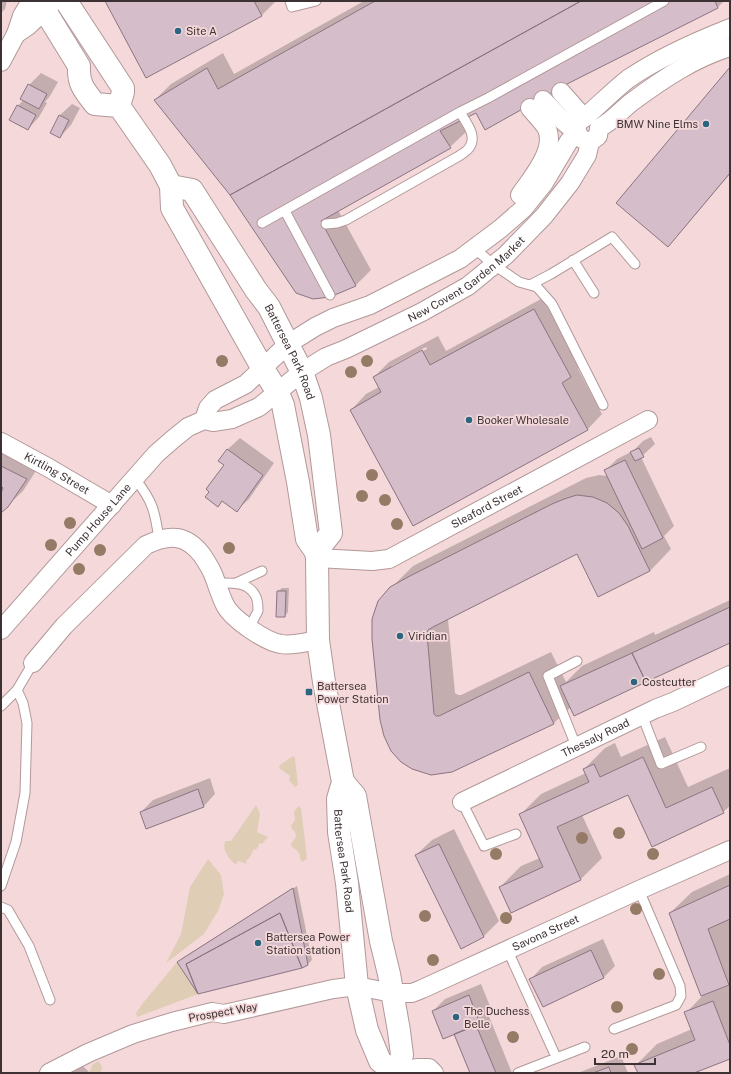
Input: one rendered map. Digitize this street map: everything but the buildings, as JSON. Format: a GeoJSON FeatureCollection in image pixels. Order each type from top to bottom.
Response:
{"type":"FeatureCollection","features":[{"type":"Feature","properties":{"kind":"highway"},"geometry":{"type":"LineString","coordinates":[[42,3],[79,66],[78,78],[87,94],[95,104],[120,106],[123,88],[66,1]]}},
{"type":"Feature","properties":{"kind":"highway","name":"Battersea Park Road"},"geometry":{"type":"LineString","coordinates":[[120,106],[160,165],[171,186],[172,208],[277,391],[283,405],[291,440],[307,540],[317,555]]}},
{"type":"Feature","properties":{"kind":"highway","name":"Battersea Park Road"},"geometry":{"type":"LineString","coordinates":[[171,186],[192,190],[256,290],[269,307],[302,372],[311,398],[319,435],[331,533],[317,555],[309,642],[324,682],[343,782],[338,799],[339,832],[347,883],[357,986],[367,1030],[380,1061],[397,1073],[402,1055],[392,993],[381,941],[355,796],[343,782]]}},
{"type":"Feature","properties":{"kind":"street"},"geometry":{"type":"LineString","coordinates":[[1,62],[16,34],[28,26],[42,3]]}},
{"type":"Feature","properties":{"kind":"street"},"geometry":{"type":"LineString","coordinates":[[586,129],[612,92],[638,73],[679,50],[730,28]]}},
{"type":"Feature","properties":{"kind":"street","name":"New Covent Garden Market"},"geometry":{"type":"LineString","coordinates":[[263,369],[288,344],[315,327],[333,318],[370,305],[460,259],[500,229],[523,209],[544,183],[569,141],[586,129],[608,124],[631,102],[672,73],[712,52],[730,47]]}},
{"type":"Feature","properties":{"kind":"street"},"geometry":{"type":"LineString","coordinates":[[561,92],[586,129]]}},
{"type":"Feature","properties":{"kind":"street"},"geometry":{"type":"LineString","coordinates":[[500,229],[519,196],[543,161],[548,149],[546,128],[536,104],[564,122],[586,129]]}},
{"type":"Feature","properties":{"kind":"street","name":"New Covent Garden Market"},"geometry":{"type":"LineString","coordinates":[[277,391],[302,372],[326,357],[422,312],[468,286],[506,255],[544,216],[570,183],[587,155],[586,129]]}},
{"type":"Feature","properties":{"kind":"street"},"geometry":{"type":"LineString","coordinates":[[204,420],[208,408],[216,400],[246,384],[263,369]]}},
{"type":"Feature","properties":{"kind":"street","name":"Pump House Lane"},"geometry":{"type":"LineString","coordinates":[[1,630],[161,449],[188,427],[204,420],[213,422],[236,417],[259,407],[277,391]]}},
{"type":"Feature","properties":{"kind":"street","name":"Sleaford Street"},"geometry":{"type":"LineString","coordinates":[[317,555],[372,561],[389,559],[648,420]]}},
{"type":"Feature","properties":{"kind":"street","name":"Kirtling Street"},"geometry":{"type":"LineString","coordinates":[[1,442],[112,505]]}},
{"type":"Feature","properties":{"kind":"street"},"geometry":{"type":"LineString","coordinates":[[33,663],[64,626],[146,545],[159,539],[170,538],[180,538],[188,541],[208,563],[225,606],[236,620],[269,639],[282,644],[309,642]]}},
{"type":"Feature","properties":{"kind":"street","name":"Thessaly Road"},"geometry":{"type":"LineString","coordinates":[[462,802],[576,746],[730,676]]}},
{"type":"Feature","properties":{"kind":"street","name":"Savona Street"},"geometry":{"type":"LineString","coordinates":[[357,986],[392,993],[412,992],[422,989],[730,850]]}},
{"type":"Feature","properties":{"kind":"street","name":"Prospect Way"},"geometry":{"type":"LineString","coordinates":[[48,1073],[73,1068],[134,1034],[172,1022],[212,1012],[224,1014],[333,989],[357,986]]}},
{"type":"Feature","properties":{"kind":"street"},"geometry":{"type":"LineString","coordinates":[[397,1073],[417,1068],[429,1068],[434,1073]]}},
{"type":"Feature","properties":{"kind":"lane"},"geometry":{"type":"LineString","coordinates":[[290,1],[292,6],[316,1]]}},
{"type":"Feature","properties":{"kind":"lane"},"geometry":{"type":"LineString","coordinates":[[262,223],[460,112],[664,1]]}},
{"type":"Feature","properties":{"kind":"lane"},"geometry":{"type":"LineString","coordinates":[[326,224],[346,220],[459,156],[469,148],[472,140],[472,132],[460,112]]}},
{"type":"Feature","properties":{"kind":"lane"},"geometry":{"type":"LineString","coordinates":[[285,211],[330,295]]}},
{"type":"Feature","properties":{"kind":"lane"},"geometry":{"type":"LineString","coordinates":[[530,285],[551,274],[612,236],[635,264]]}},
{"type":"Feature","properties":{"kind":"lane"},"geometry":{"type":"LineString","coordinates":[[474,248],[494,265],[519,282],[537,287],[552,304],[603,405]]}},
{"type":"Feature","properties":{"kind":"lane"},"geometry":{"type":"LineString","coordinates":[[573,260],[594,293]]}},
{"type":"Feature","properties":{"kind":"lane"},"geometry":{"type":"LineString","coordinates":[[135,479],[145,490],[153,507],[159,539]]}},
{"type":"Feature","properties":{"kind":"lane"},"geometry":{"type":"LineString","coordinates":[[236,583],[262,571]]}},
{"type":"Feature","properties":{"kind":"lane"},"geometry":{"type":"LineString","coordinates":[[216,584],[236,583],[248,587],[256,596],[258,611],[249,628]]}},
{"type":"Feature","properties":{"kind":"lane"},"geometry":{"type":"LineString","coordinates":[[576,746],[548,676],[577,661]]}},
{"type":"Feature","properties":{"kind":"lane"},"geometry":{"type":"LineString","coordinates":[[1,706],[17,690],[33,663]]}},
{"type":"Feature","properties":{"kind":"lane"},"geometry":{"type":"LineString","coordinates":[[1,886],[16,842],[25,792],[27,723],[23,703],[17,690]]}},
{"type":"Feature","properties":{"kind":"lane"},"geometry":{"type":"LineString","coordinates":[[642,715],[661,764],[701,747]]}},
{"type":"Feature","properties":{"kind":"lane"},"geometry":{"type":"LineString","coordinates":[[462,802],[484,846],[516,834]]}},
{"type":"Feature","properties":{"kind":"lane"},"geometry":{"type":"LineString","coordinates":[[614,1029],[676,1004],[681,996],[680,986],[639,890]]}},
{"type":"Feature","properties":{"kind":"lane"},"geometry":{"type":"LineString","coordinates":[[1,907],[8,910],[29,946],[50,1000]]}},
{"type":"Feature","properties":{"kind":"lane"},"geometry":{"type":"LineString","coordinates":[[508,951],[556,1057]]}},
{"type":"Feature","properties":{"kind":"lane"},"geometry":{"type":"LineString","coordinates":[[518,1073],[585,1046]]}},
{"type":"Feature","properties":{"kind":"shaded area"},"geometry":{"type":"Polygon","coordinates":[[[293,756],[295,758],[298,785],[295,787],[289,780],[290,776],[279,768],[280,765],[293,756]]]}},
{"type":"Feature","properties":{"kind":"shaded area"},"geometry":{"type":"Polygon","coordinates":[[[256,805],[260,814],[257,832],[268,837],[262,844],[260,843],[256,850],[254,849],[246,861],[247,864],[238,861],[236,865],[225,851],[225,841],[231,841],[256,805]]]}},
{"type":"Feature","properties":{"kind":"shaded area"},"geometry":{"type":"Polygon","coordinates":[[[298,806],[301,808],[307,858],[303,862],[300,860],[299,852],[292,847],[291,844],[296,837],[291,826],[295,820],[294,812],[298,806]]]}},
{"type":"Feature","properties":{"kind":"shaded area"},"geometry":{"type":"Polygon","coordinates":[[[208,859],[221,875],[224,894],[218,911],[204,934],[166,963],[181,934],[190,887],[208,859]]]}},
{"type":"Feature","properties":{"kind":"shaded area"},"geometry":{"type":"Polygon","coordinates":[[[177,962],[198,994],[137,1017],[136,1013],[143,1003],[177,962]]]}},
{"type":"Feature","properties":{"kind":"shaded area"},"geometry":{"type":"Polygon","coordinates":[[[99,1061],[102,1067],[101,1073],[89,1073],[93,1064],[99,1061]]]}},
{"type":"Feature","properties":{"kind":"place","name":"Site A"},"geometry":{"type":"Point","coordinates":[178,31]}},
{"type":"Feature","properties":{"kind":"place","name":"BMW Nine Elms"},"geometry":{"type":"Point","coordinates":[706,124]}},
{"type":"Feature","properties":{"kind":"place","name":"Booker Wholesale"},"geometry":{"type":"Point","coordinates":[469,420]}},
{"type":"Feature","properties":{"kind":"place","name":"Viridian"},"geometry":{"type":"Point","coordinates":[400,636]}},
{"type":"Feature","properties":{"kind":"place","name":"Costcutter"},"geometry":{"type":"Point","coordinates":[634,682]}},
{"type":"Feature","properties":{"kind":"place","name":"Battersea Power Station"},"geometry":{"type":"Point","coordinates":[309,692]}},
{"type":"Feature","properties":{"kind":"place","name":"Battersea Power Station station"},"geometry":{"type":"Point","coordinates":[258,943]}},
{"type":"Feature","properties":{"kind":"place","name":"The Duchess Belle"},"geometry":{"type":"Point","coordinates":[456,1017]}}]}
